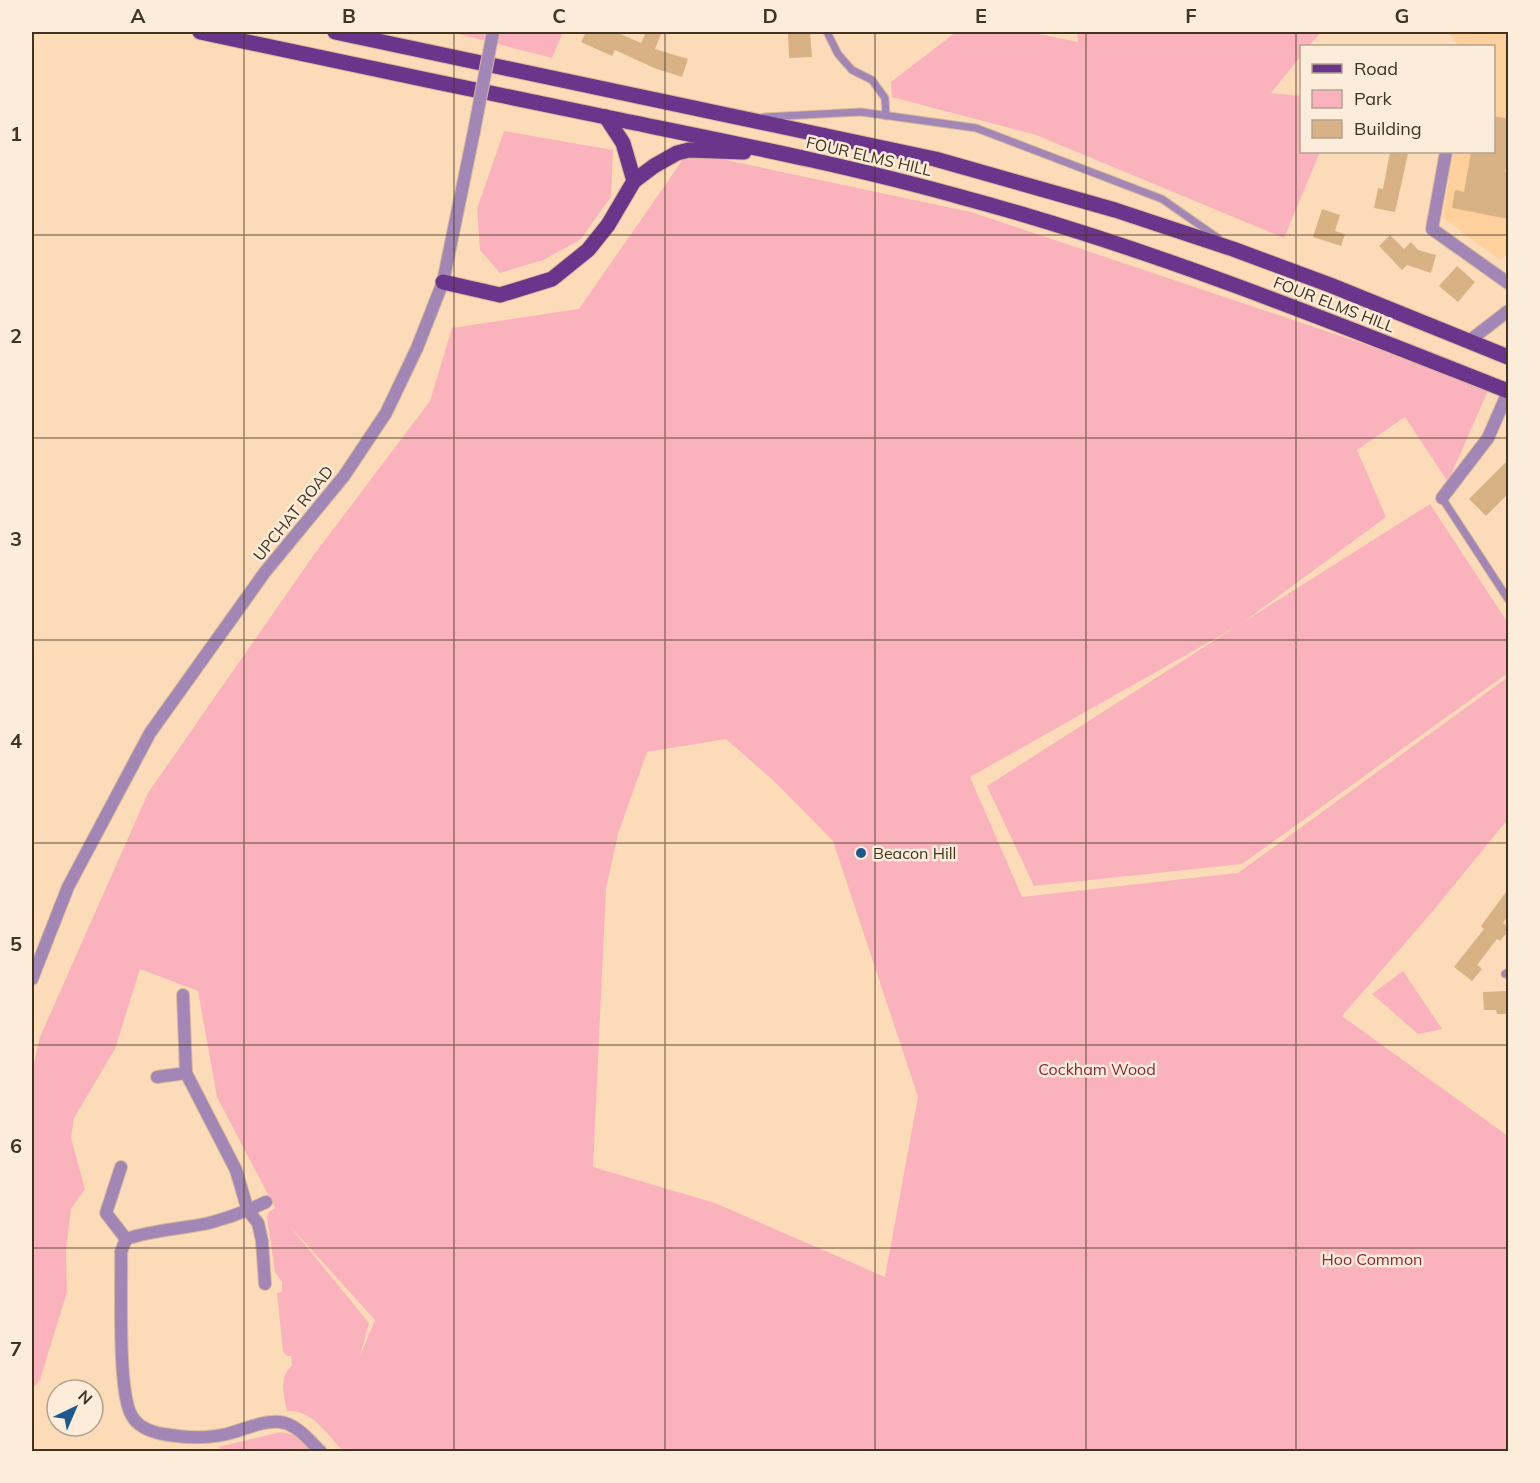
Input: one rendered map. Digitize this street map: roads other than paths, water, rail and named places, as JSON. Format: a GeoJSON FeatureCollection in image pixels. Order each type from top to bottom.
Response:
{"type":"FeatureCollection","features":[{"type":"Feature","properties":{"kind":"main road","name":"FOUR ELMS HILL"},"geometry":{"type":"LineString","coordinates":[[200,32],[664,128],[961,196],[1070,229],[1232,284],[1509,391]]}},
{"type":"Feature","properties":{"kind":"main road","name":"FOUR ELMS HILL"},"geometry":{"type":"LineString","coordinates":[[335,32],[935,159],[1116,210],[1233,249],[1509,357]]}},
{"type":"Feature","properties":{"kind":"main road"},"geometry":{"type":"LineString","coordinates":[[606,117],[623,143],[634,181]]}},
{"type":"Feature","properties":{"kind":"main road"},"geometry":{"type":"LineString","coordinates":[[443,282],[500,294],[552,279],[588,250],[608,225],[634,181],[666,158],[689,150],[780,153]]}},
{"type":"Feature","properties":{"kind":"street","name":"UPCHAT ROAD"},"geometry":{"type":"LineString","coordinates":[[32,979],[68,887],[150,733],[265,572],[344,476],[386,413],[417,348],[443,282],[493,32]]}},
{"type":"Feature","properties":{"kind":"street"},"geometry":{"type":"LineString","coordinates":[[1446,153],[1432,229],[1509,283]]}},
{"type":"Feature","properties":{"kind":"street"},"geometry":{"type":"LineString","coordinates":[[1469,341],[1509,311]]}},
{"type":"Feature","properties":{"kind":"street"},"geometry":{"type":"LineString","coordinates":[[1442,498],[1488,438],[1509,391]]}},
{"type":"Feature","properties":{"kind":"street"},"geometry":{"type":"LineString","coordinates":[[183,995],[186,1072],[236,1170],[248,1211],[258,1223],[262,1241],[265,1284]]}},
{"type":"Feature","properties":{"kind":"street"},"geometry":{"type":"LineString","coordinates":[[157,1077],[186,1072]]}},
{"type":"Feature","properties":{"kind":"street"},"geometry":{"type":"LineString","coordinates":[[122,1167],[106,1213],[126,1239]]}},
{"type":"Feature","properties":{"kind":"street"},"geometry":{"type":"LineString","coordinates":[[126,1239],[141,1234],[209,1222],[248,1211],[266,1202]]}},
{"type":"Feature","properties":{"kind":"street"},"geometry":{"type":"LineString","coordinates":[[126,1239],[122,1252],[122,1349],[125,1393],[132,1416],[143,1427],[154,1433],[201,1439],[280,1422],[293,1427],[321,1452]]}},
{"type":"Feature","properties":{"kind":"lane"},"geometry":{"type":"LineString","coordinates":[[827,32],[838,54],[852,70],[872,80],[885,98],[886,116]]}},
{"type":"Feature","properties":{"kind":"lane"},"geometry":{"type":"LineString","coordinates":[[747,118],[861,112],[976,128],[1162,199],[1233,249]]}},
{"type":"Feature","properties":{"kind":"lane"},"geometry":{"type":"LineString","coordinates":[[1442,498],[1509,599]]}},
{"type":"Feature","properties":{"kind":"place","name":"Beacon Hill"},"geometry":{"type":"Point","coordinates":[861,853]}},
{"type":"Feature","properties":{"kind":"park label","name":"Cockham Wood"},"geometry":{"type":"Point","coordinates":[1097,1069]}},
{"type":"Feature","properties":{"kind":"park label","name":"Hoo Common"},"geometry":{"type":"Point","coordinates":[1372,1259]}}]}
